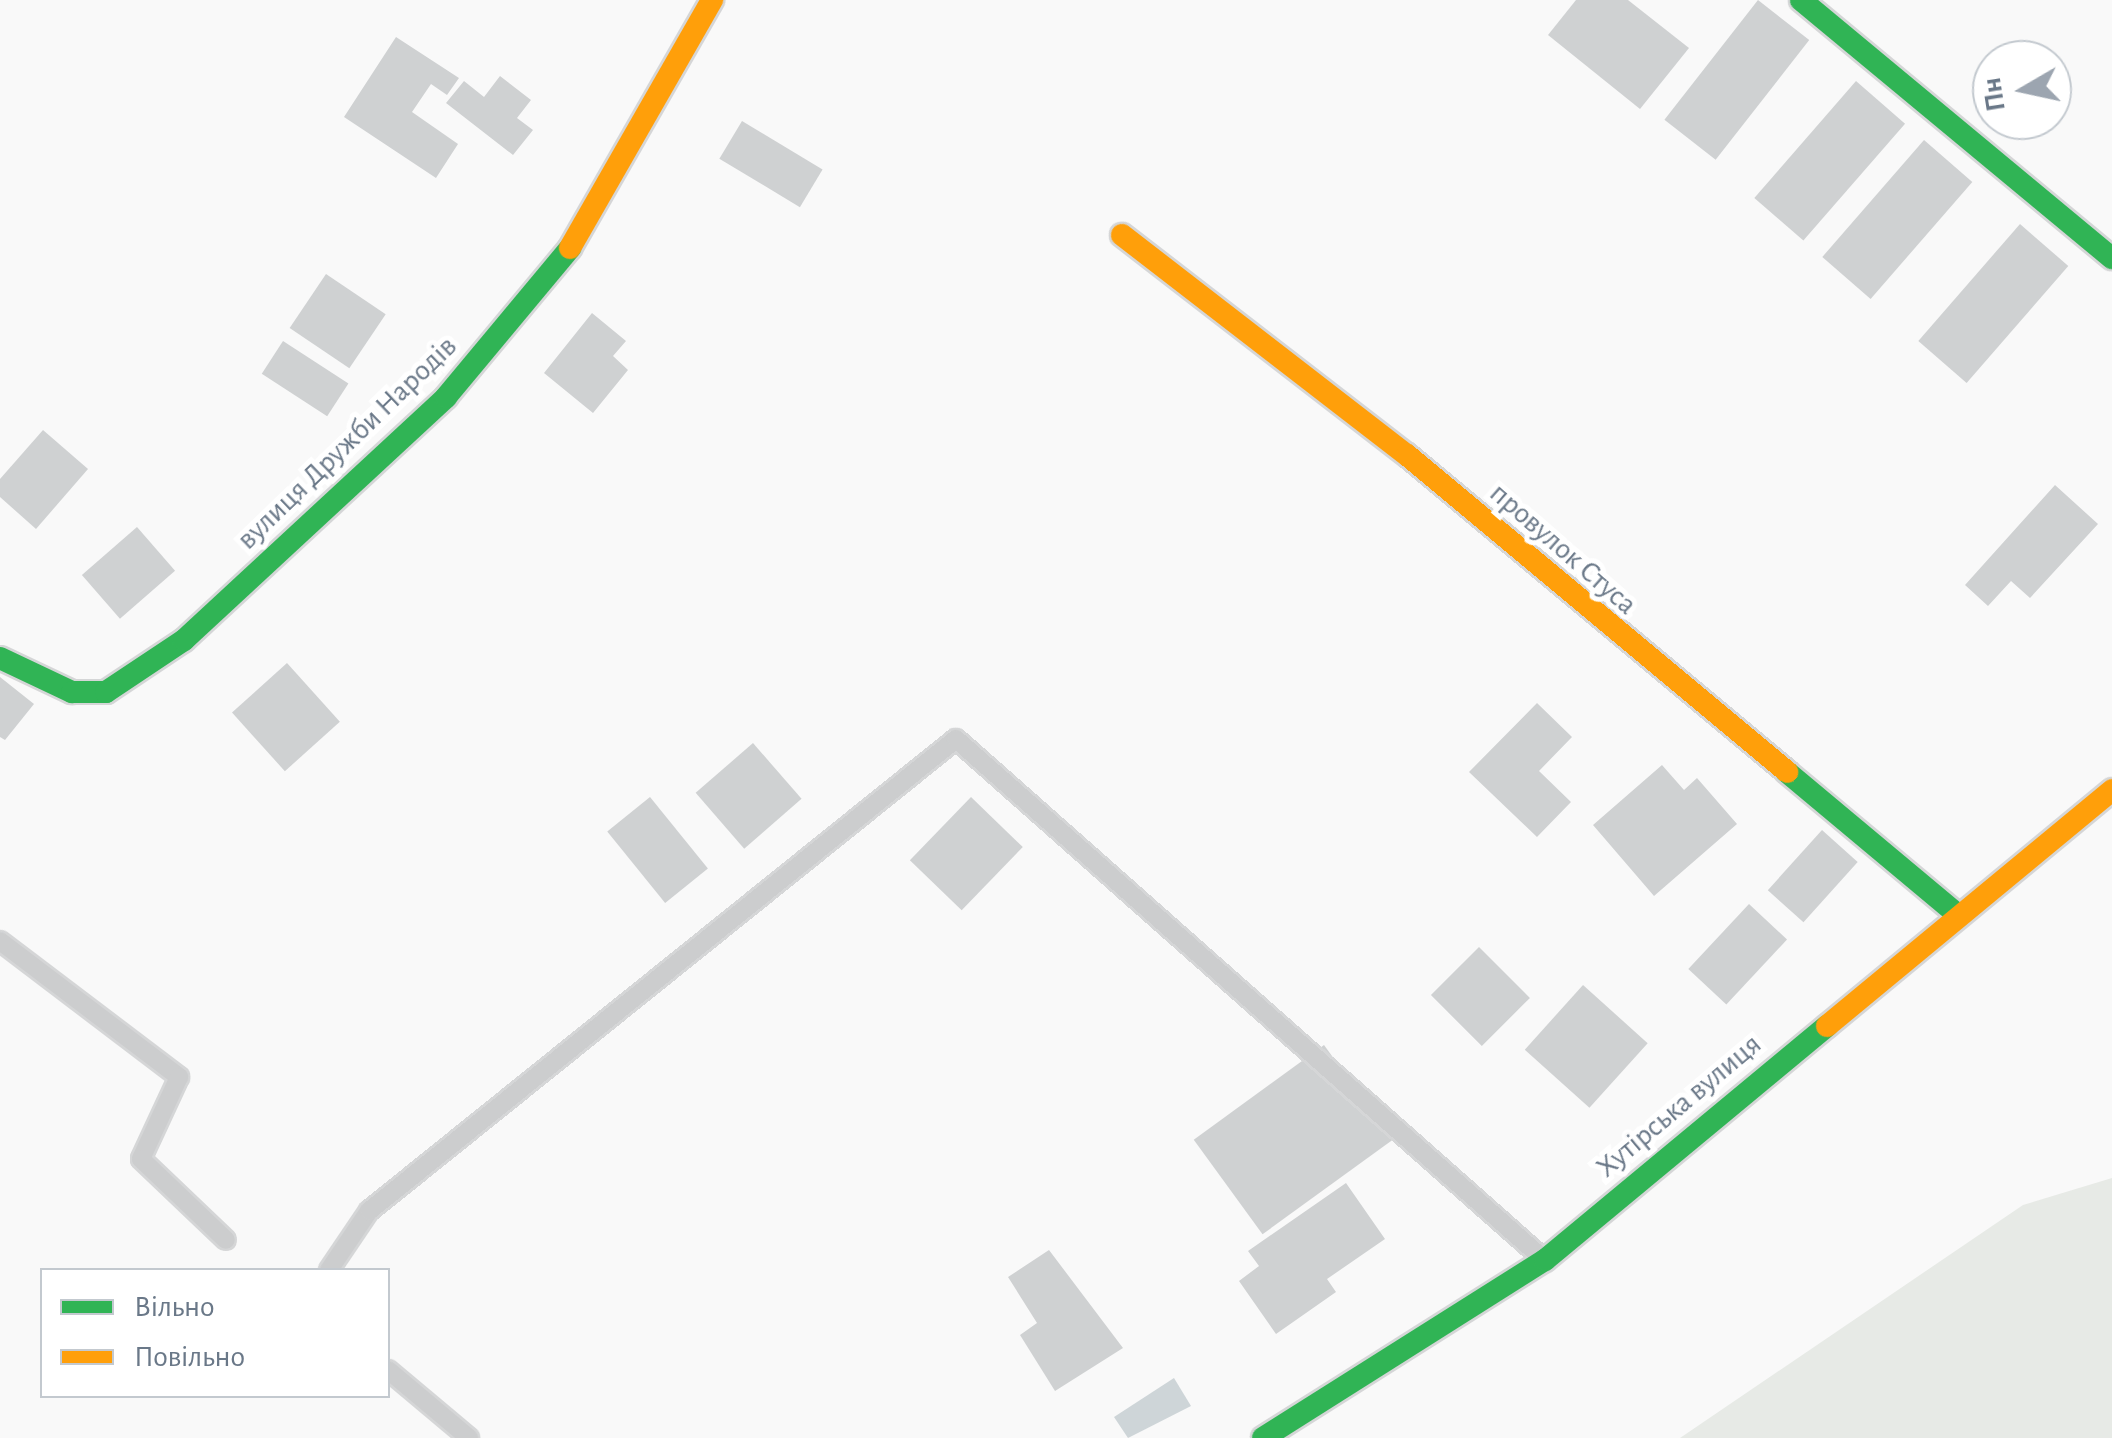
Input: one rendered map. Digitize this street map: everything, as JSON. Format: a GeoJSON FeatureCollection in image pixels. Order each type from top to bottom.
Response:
{"type":"FeatureCollection","features":[{"type":"Feature","properties":{"kind":"street","name":"вулиця Дружби Народів"},"geometry":{"type":"LineString","coordinates":[[0,658],[72,692],[106,692],[213,613],[446,397],[571,247],[712,0]]}},
{"type":"Feature","properties":{"kind":"street"},"geometry":{"type":"LineString","coordinates":[[1801,0],[2112,258]]}},
{"type":"Feature","properties":{"kind":"street","name":"провулок Стуса"},"geometry":{"type":"LineString","coordinates":[[1122,235],[1407,454],[1959,916]]}},
{"type":"Feature","properties":{"kind":"street","name":"Хутірська вулиця"},"geometry":{"type":"LineString","coordinates":[[1263,1438],[1545,1260],[2112,790]]}},
{"type":"Feature","properties":{"kind":"lane"},"geometry":{"type":"LineString","coordinates":[[329,1268],[369,1210],[956,739],[1545,1260]]}},
{"type":"Feature","properties":{"kind":"lane"},"geometry":{"type":"LineString","coordinates":[[0,941],[179,1077],[141,1159],[226,1240]]}},
{"type":"Feature","properties":{"kind":"lane"},"geometry":{"type":"LineString","coordinates":[[390,1372],[468,1438]]}},
{"type":"Feature","properties":{"kind":"shaded area"},"geometry":{"type":"Polygon","coordinates":[[[2112,1178],[2112,1438],[1680,1438],[2023,1205],[2112,1178]]]}},
{"type":"Feature","properties":{"kind":"shaded area"},"geometry":{"type":"Polygon","coordinates":[[[1174,1378],[1191,1406],[1128,1438],[1114,1417],[1174,1378]]]}},
{"type":"Feature","properties":{"kind":"building"},"geometry":{"type":"Polygon","coordinates":[[[1576,0],[1628,0],[1689,48],[1640,109],[1548,35],[1576,0]]]}},
{"type":"Feature","properties":{"kind":"building"},"geometry":{"type":"Polygon","coordinates":[[[1758,0],[1809,40],[1716,160],[1664,120],[1758,0]]]}},
{"type":"Feature","properties":{"kind":"building"},"geometry":{"type":"Polygon","coordinates":[[[396,37],[459,78],[447,95],[431,84],[412,112],[458,144],[436,178],[344,117],[396,37]]]}},
{"type":"Feature","properties":{"kind":"building"},"geometry":{"type":"Polygon","coordinates":[[[500,76],[531,100],[517,118],[533,130],[513,155],[446,103],[464,81],[484,97],[500,76]]]}},
{"type":"Feature","properties":{"kind":"building"},"geometry":{"type":"Polygon","coordinates":[[[1856,81],[1905,124],[1803,241],[1754,198],[1856,81]]]}},
{"type":"Feature","properties":{"kind":"building"},"geometry":{"type":"Polygon","coordinates":[[[742,121],[823,169],[800,207],[719,159],[742,121]]]}},
{"type":"Feature","properties":{"kind":"building"},"geometry":{"type":"Polygon","coordinates":[[[1924,140],[1972,182],[1871,299],[1822,257],[1924,140]]]}},
{"type":"Feature","properties":{"kind":"building"},"geometry":{"type":"Polygon","coordinates":[[[2020,224],[2068,266],[1967,383],[1918,341],[2020,224]]]}},
{"type":"Feature","properties":{"kind":"building"},"geometry":{"type":"Polygon","coordinates":[[[326,274],[386,314],[349,368],[290,328],[326,274]]]}},
{"type":"Feature","properties":{"kind":"building"},"geometry":{"type":"Polygon","coordinates":[[[592,313],[626,341],[613,356],[628,370],[593,413],[544,373],[592,313]]]}},
{"type":"Feature","properties":{"kind":"building"},"geometry":{"type":"Polygon","coordinates":[[[283,341],[348,383],[327,416],[262,374],[283,341]]]}},
{"type":"Feature","properties":{"kind":"building"},"geometry":{"type":"Polygon","coordinates":[[[43,430],[88,469],[36,529],[0,497],[0,479],[43,430]]]}},
{"type":"Feature","properties":{"kind":"building"},"geometry":{"type":"Polygon","coordinates":[[[2055,485],[2098,524],[2030,598],[2011,581],[1988,606],[1965,585],[2055,485]]]}},
{"type":"Feature","properties":{"kind":"building"},"geometry":{"type":"Polygon","coordinates":[[[137,527],[175,571],[120,619],[82,575],[137,527]]]}},
{"type":"Feature","properties":{"kind":"building"},"geometry":{"type":"Polygon","coordinates":[[[287,663],[340,722],[285,771],[232,713],[287,663]]]}},
{"type":"Feature","properties":{"kind":"building"},"geometry":{"type":"Polygon","coordinates":[[[0,677],[34,704],[5,740],[0,737],[0,677]]]}},
{"type":"Feature","properties":{"kind":"building"},"geometry":{"type":"Polygon","coordinates":[[[1537,703],[1572,737],[1539,771],[1571,802],[1537,837],[1469,772],[1537,703]]]}},
{"type":"Feature","properties":{"kind":"building"},"geometry":{"type":"Polygon","coordinates":[[[753,743],[802,799],[744,849],[696,793],[753,743]]]}},
{"type":"Feature","properties":{"kind":"building"},"geometry":{"type":"Polygon","coordinates":[[[1662,765],[1684,790],[1697,778],[1737,824],[1654,896],[1593,825],[1662,765]]]}},
{"type":"Feature","properties":{"kind":"building"},"geometry":{"type":"Polygon","coordinates":[[[650,797],[708,868],[665,903],[607,832],[650,797]]]}},
{"type":"Feature","properties":{"kind":"building"},"geometry":{"type":"Polygon","coordinates":[[[971,797],[1023,847],[962,910],[910,860],[971,797]]]}},
{"type":"Feature","properties":{"kind":"building"},"geometry":{"type":"Polygon","coordinates":[[[1822,830],[1858,862],[1803,922],[1768,890],[1822,830]]]}},
{"type":"Feature","properties":{"kind":"building"},"geometry":{"type":"Polygon","coordinates":[[[1749,904],[1787,939],[1726,1005],[1688,969],[1749,904]]]}},
{"type":"Feature","properties":{"kind":"building"},"geometry":{"type":"Polygon","coordinates":[[[1479,947],[1530,998],[1482,1046],[1431,995],[1479,947]]]}},
{"type":"Feature","properties":{"kind":"building"},"geometry":{"type":"Polygon","coordinates":[[[1583,985],[1648,1043],[1589,1108],[1525,1050],[1583,985]]]}},
{"type":"Feature","properties":{"kind":"building"},"geometry":{"type":"Polygon","coordinates":[[[1324,1045],[1393,1140],[1263,1234],[1194,1140],[1324,1045]]]}},
{"type":"Feature","properties":{"kind":"building"},"geometry":{"type":"Polygon","coordinates":[[[1346,1183],[1385,1239],[1327,1279],[1336,1292],[1276,1334],[1239,1281],[1259,1266],[1248,1251],[1346,1183]]]}},
{"type":"Feature","properties":{"kind":"building"},"geometry":{"type":"Polygon","coordinates":[[[1049,1250],[1123,1348],[1055,1391],[1020,1335],[1037,1323],[1008,1277],[1049,1250]]]}},
{"type":"Feature","properties":{"kind":"traffic: fast"},"geometry":{"type":"LineString","coordinates":[[1801,0],[2112,258]]}},
{"type":"Feature","properties":{"kind":"traffic: fast"},"geometry":{"type":"LineString","coordinates":[[0,658],[72,692],[106,692],[184,640],[446,397],[570,248]]}},
{"type":"Feature","properties":{"kind":"traffic: fast"},"geometry":{"type":"LineString","coordinates":[[1787,772],[1959,916]]}},
{"type":"Feature","properties":{"kind":"traffic: fast"},"geometry":{"type":"LineString","coordinates":[[1263,1438],[1545,1260],[1827,1026]]}},
{"type":"Feature","properties":{"kind":"traffic: slow"},"geometry":{"type":"LineString","coordinates":[[570,248],[712,0]]}},
{"type":"Feature","properties":{"kind":"traffic: slow"},"geometry":{"type":"LineString","coordinates":[[1122,235],[1407,455],[1787,772]]}},
{"type":"Feature","properties":{"kind":"traffic: slow"},"geometry":{"type":"LineString","coordinates":[[1827,1026],[2112,790]]}}]}
